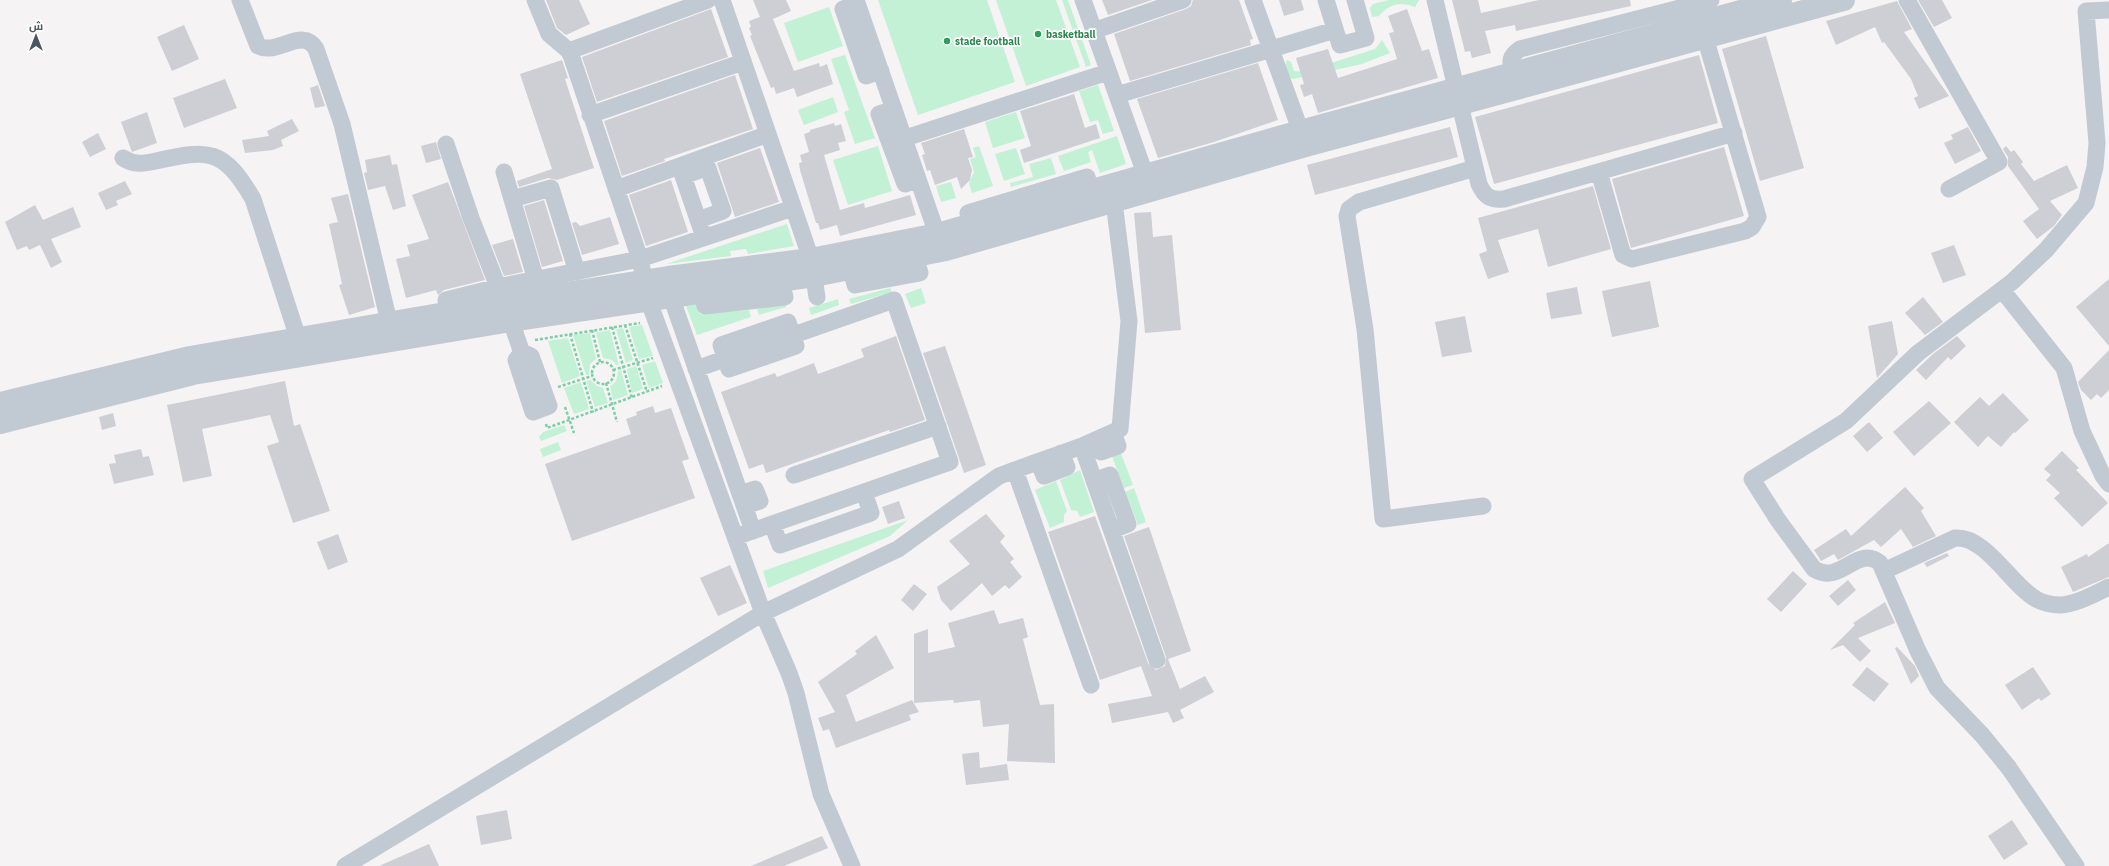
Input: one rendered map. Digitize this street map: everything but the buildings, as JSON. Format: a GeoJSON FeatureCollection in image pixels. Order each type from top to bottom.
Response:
{"type":"FeatureCollection","features":[{"type":"Feature","properties":{"kind":"street"},"geometry":{"type":"LineString","coordinates":[[240,0],[258,46],[268,49],[275,48],[302,39],[313,43],[316,49],[342,124],[389,322]]}},
{"type":"Feature","properties":{"kind":"street"},"geometry":{"type":"LineString","coordinates":[[535,0],[549,34],[569,51],[640,260],[646,290],[763,613],[796,693],[821,794],[852,866]]}},
{"type":"Feature","properties":{"kind":"street"},"geometry":{"type":"LineString","coordinates":[[569,51],[708,0]]}},
{"type":"Feature","properties":{"kind":"street"},"geometry":{"type":"LineString","coordinates":[[722,0],[813,268],[817,297]]}},
{"type":"Feature","properties":{"kind":"street"},"geometry":{"type":"LineString","coordinates":[[1083,0],[1148,183]]}},
{"type":"Feature","properties":{"kind":"street"},"geometry":{"type":"LineString","coordinates":[[1093,30],[1183,0]]}},
{"type":"Feature","properties":{"kind":"street"},"geometry":{"type":"LineString","coordinates":[[1253,0],[1303,138]]}},
{"type":"Feature","properties":{"kind":"street"},"geometry":{"type":"LineString","coordinates":[[1354,0],[1366,38],[1340,45],[1327,4],[1354,0]]}},
{"type":"Feature","properties":{"kind":"street"},"geometry":{"type":"LineString","coordinates":[[1435,0],[1475,168],[1484,195],[1492,200],[1504,199],[1734,133]]}},
{"type":"Feature","properties":{"kind":"street"},"geometry":{"type":"LineString","coordinates":[[1457,96],[1513,73],[1701,12],[1781,0]]}},
{"type":"Feature","properties":{"kind":"street"},"geometry":{"type":"LineString","coordinates":[[0,423],[193,374],[511,321],[646,290],[701,292],[781,281],[813,268],[851,269],[915,256],[972,224],[1092,190],[1148,183],[1303,138],[1457,96],[1701,12],[1844,0]]}},
{"type":"Feature","properties":{"kind":"street"},"geometry":{"type":"LineString","coordinates":[[1907,0],[1999,162],[1949,189]]}},
{"type":"Feature","properties":{"kind":"street"},"geometry":{"type":"LineString","coordinates":[[857,2],[843,9],[866,76],[881,71],[894,109],[878,114],[897,141],[905,184],[918,179],[941,242]]}},
{"type":"Feature","properties":{"kind":"street"},"geometry":{"type":"LineString","coordinates":[[2076,866],[2009,768],[1982,735],[1937,688],[1918,651],[1880,563],[1873,558],[1864,557],[1831,574],[1820,573],[1814,569],[1778,520],[1752,479],[1846,421],[1918,353],[2002,290],[2046,250],[2086,203],[2095,166],[2097,142],[2086,12],[2109,10]]}},
{"type":"Feature","properties":{"kind":"street"},"geometry":{"type":"LineString","coordinates":[[1599,172],[1623,255],[1632,259],[1745,231],[1752,227],[1758,217],[1701,12]]}},
{"type":"Feature","properties":{"kind":"street"},"geometry":{"type":"LineString","coordinates":[[1117,95],[1335,30]]}},
{"type":"Feature","properties":{"kind":"street"},"geometry":{"type":"LineString","coordinates":[[590,115],[743,62]]}},
{"type":"Feature","properties":{"kind":"street"},"geometry":{"type":"LineString","coordinates":[[897,141],[1108,72]]}},
{"type":"Feature","properties":{"kind":"street"},"geometry":{"type":"LineString","coordinates":[[704,237],[683,176],[706,162],[768,134]]}},
{"type":"Feature","properties":{"kind":"street"},"geometry":{"type":"LineString","coordinates":[[446,144],[471,218],[498,287]]}},
{"type":"Feature","properties":{"kind":"street"},"geometry":{"type":"LineString","coordinates":[[123,158],[130,163],[140,164],[190,154],[200,154],[212,156],[229,166],[243,181],[253,199],[298,338]]}},
{"type":"Feature","properties":{"kind":"street"},"geometry":{"type":"LineString","coordinates":[[616,189],[706,162]]}},
{"type":"Feature","properties":{"kind":"street"},"geometry":{"type":"LineString","coordinates":[[698,220],[723,211],[706,162]]}},
{"type":"Feature","properties":{"kind":"street"},"geometry":{"type":"LineString","coordinates":[[1475,168],[1359,202],[1349,209],[1347,216],[1365,329],[1383,519],[1483,506]]}},
{"type":"Feature","properties":{"kind":"street"},"geometry":{"type":"LineString","coordinates":[[504,172],[536,280]]}},
{"type":"Feature","properties":{"kind":"street"},"geometry":{"type":"LineString","coordinates":[[0,403],[190,357],[448,312],[646,290],[813,268],[941,242],[1114,202],[1148,183]]}},
{"type":"Feature","properties":{"kind":"street"},"geometry":{"type":"LineString","coordinates":[[512,199],[551,188],[577,272]]}},
{"type":"Feature","properties":{"kind":"street"},"geometry":{"type":"LineString","coordinates":[[1089,443],[1101,452],[1118,446],[1113,432],[1120,429],[1129,321],[1114,202]]}},
{"type":"Feature","properties":{"kind":"street"},"geometry":{"type":"LineString","coordinates":[[448,312],[446,300],[498,287],[640,260],[793,208]]}},
{"type":"Feature","properties":{"kind":"street"},"geometry":{"type":"LineString","coordinates":[[2002,290],[2064,368],[2082,431],[2103,476],[2109,484]]}},
{"type":"Feature","properties":{"kind":"street"},"geometry":{"type":"LineString","coordinates":[[792,335],[817,327],[814,320],[832,314],[834,321],[894,300],[954,472],[905,489],[912,464],[798,503],[802,514]]}},
{"type":"Feature","properties":{"kind":"street"},"geometry":{"type":"LineString","coordinates":[[674,305],[753,531]]}},
{"type":"Feature","properties":{"kind":"street"},"geometry":{"type":"LineString","coordinates":[[511,321],[544,412]]}},
{"type":"Feature","properties":{"kind":"street"},"geometry":{"type":"LineString","coordinates":[[788,322],[792,335],[796,346],[729,369],[721,345],[788,322]]}},
{"type":"Feature","properties":{"kind":"street"},"geometry":{"type":"LineString","coordinates":[[696,369],[726,358]]}},
{"type":"Feature","properties":{"kind":"street"},"geometry":{"type":"LineString","coordinates":[[794,475],[938,426]]}},
{"type":"Feature","properties":{"kind":"street"},"geometry":{"type":"LineString","coordinates":[[345,866],[763,613],[898,549],[999,476],[1039,462],[1044,476],[1067,467],[1062,453],[1089,443]]}},
{"type":"Feature","properties":{"kind":"street"},"geometry":{"type":"LineString","coordinates":[[1089,443],[1094,481],[1110,475],[1128,524],[1112,530],[1158,660]]}},
{"type":"Feature","properties":{"kind":"street"},"geometry":{"type":"LineString","coordinates":[[1015,470],[1091,685]]}},
{"type":"Feature","properties":{"kind":"street"},"geometry":{"type":"LineString","coordinates":[[735,537],[909,477]]}},
{"type":"Feature","properties":{"kind":"street"},"geometry":{"type":"LineString","coordinates":[[772,524],[780,545],[850,521],[871,513],[864,492]]}},
{"type":"Feature","properties":{"kind":"street"},"geometry":{"type":"LineString","coordinates":[[1884,571],[1955,538],[1963,537],[1981,547],[2036,599],[2060,605],[2076,602],[2109,587]]}},
{"type":"Feature","properties":{"kind":"path"},"geometry":{"type":"LineString","coordinates":[[520,347],[570,334],[643,322]]}},
{"type":"Feature","properties":{"kind":"path"},"geometry":{"type":"LineString","coordinates":[[625,325],[647,392]]}},
{"type":"Feature","properties":{"kind":"path"},"geometry":{"type":"LineString","coordinates":[[612,327],[632,398]]}},
{"type":"Feature","properties":{"kind":"path"},"geometry":{"type":"LineString","coordinates":[[592,330],[600,362]]}},
{"type":"Feature","properties":{"kind":"path"},"geometry":{"type":"LineString","coordinates":[[570,334],[594,412]]}},
{"type":"Feature","properties":{"kind":"path"},"geometry":{"type":"LineString","coordinates":[[613,370],[656,357],[653,350]]}},
{"type":"Feature","properties":{"kind":"path"},"geometry":{"type":"LineString","coordinates":[[600,362],[608,363],[613,370],[612,379],[606,384],[596,382],[592,376],[594,366],[600,362]]}},
{"type":"Feature","properties":{"kind":"path"},"geometry":{"type":"LineString","coordinates":[[544,412],[583,379],[592,376]]}},
{"type":"Feature","properties":{"kind":"path"},"geometry":{"type":"LineString","coordinates":[[606,384],[617,422]]}},
{"type":"Feature","properties":{"kind":"path"},"geometry":{"type":"LineString","coordinates":[[544,412],[594,412],[666,385]]}},
{"type":"Feature","properties":{"kind":"green space","name":"stade football"},"geometry":{"type":"Polygon","coordinates":[[[878,0],[987,0],[1015,82],[918,115],[878,0]]]}},
{"type":"Feature","properties":{"kind":"green space","name":"basketball"},"geometry":{"type":"Polygon","coordinates":[[[996,0],[1056,0],[1080,67],[1026,86],[996,0]]]}},
{"type":"Feature","properties":{"kind":"green space"},"geometry":{"type":"Polygon","coordinates":[[[1062,0],[1068,0],[1091,65],[1086,67],[1062,0]]]}},
{"type":"Feature","properties":{"kind":"green space"},"geometry":{"type":"Polygon","coordinates":[[[1389,0],[1419,0],[1415,7],[1404,4],[1395,5],[1391,6],[1379,16],[1372,17],[1370,8],[1373,4],[1389,0]]]}},
{"type":"Feature","properties":{"kind":"green space"},"geometry":{"type":"Polygon","coordinates":[[[829,7],[843,46],[798,62],[784,23],[829,7]]]}},
{"type":"Feature","properties":{"kind":"green space"},"geometry":{"type":"Polygon","coordinates":[[[1382,40],[1390,53],[1362,64],[1293,79],[1288,78],[1284,68],[1287,60],[1291,62],[1294,71],[1303,72],[1375,49],[1382,40]]]}},
{"type":"Feature","properties":{"kind":"green space"},"geometry":{"type":"Polygon","coordinates":[[[845,55],[875,138],[855,144],[844,112],[849,110],[831,59],[845,55]]]}},
{"type":"Feature","properties":{"kind":"green space"},"geometry":{"type":"Polygon","coordinates":[[[1098,85],[1114,131],[1103,134],[1098,120],[1090,122],[1079,91],[1098,85]]]}},
{"type":"Feature","properties":{"kind":"green space"},"geometry":{"type":"Polygon","coordinates":[[[833,97],[838,112],[804,125],[798,110],[833,97]]]}},
{"type":"Feature","properties":{"kind":"green space"},"geometry":{"type":"Polygon","coordinates":[[[1016,112],[1025,138],[993,148],[985,122],[1016,112]]]}},
{"type":"Feature","properties":{"kind":"green space"},"geometry":{"type":"Polygon","coordinates":[[[1117,136],[1126,164],[1100,173],[1092,150],[1088,152],[1091,162],[1064,171],[1058,156],[1117,136]]]}},
{"type":"Feature","properties":{"kind":"green space"},"geometry":{"type":"Polygon","coordinates":[[[878,146],[892,191],[848,205],[833,160],[878,146]]]}},
{"type":"Feature","properties":{"kind":"green space"},"geometry":{"type":"Polygon","coordinates":[[[979,146],[993,186],[972,193],[969,183],[974,172],[970,159],[976,157],[973,148],[979,146]]]}},
{"type":"Feature","properties":{"kind":"green space"},"geometry":{"type":"Polygon","coordinates":[[[1016,148],[1025,174],[1004,181],[995,154],[1016,148]]]}},
{"type":"Feature","properties":{"kind":"green space"},"geometry":{"type":"Polygon","coordinates":[[[1051,158],[1056,174],[1011,187],[1010,183],[1033,177],[1029,164],[1051,158]]]}},
{"type":"Feature","properties":{"kind":"green space"},"geometry":{"type":"Polygon","coordinates":[[[951,182],[956,198],[941,202],[936,186],[951,182]]]}},
{"type":"Feature","properties":{"kind":"green space"},"geometry":{"type":"Polygon","coordinates":[[[787,224],[794,246],[748,254],[746,249],[730,251],[731,256],[666,264],[787,224]]]}},
{"type":"Feature","properties":{"kind":"green space"},"geometry":{"type":"Polygon","coordinates":[[[890,288],[892,292],[851,304],[849,299],[890,288]]]}},
{"type":"Feature","properties":{"kind":"green space"},"geometry":{"type":"Polygon","coordinates":[[[921,288],[926,303],[911,308],[905,294],[921,288]]]}},
{"type":"Feature","properties":{"kind":"green space"},"geometry":{"type":"Polygon","coordinates":[[[838,299],[839,305],[811,315],[809,308],[838,299]]]}},
{"type":"Feature","properties":{"kind":"green space"},"geometry":{"type":"Polygon","coordinates":[[[696,304],[700,314],[749,310],[751,317],[697,335],[686,306],[696,304]]]}},
{"type":"Feature","properties":{"kind":"green space"},"geometry":{"type":"Polygon","coordinates":[[[785,304],[786,307],[759,315],[757,309],[785,304]]]}},
{"type":"Feature","properties":{"kind":"green space"},"geometry":{"type":"Polygon","coordinates":[[[642,325],[653,356],[639,359],[629,327],[642,325]]]}},
{"type":"Feature","properties":{"kind":"green space"},"geometry":{"type":"Polygon","coordinates":[[[623,328],[633,360],[626,363],[616,329],[623,328]]]}},
{"type":"Feature","properties":{"kind":"green space"},"geometry":{"type":"Polygon","coordinates":[[[610,330],[619,365],[616,365],[612,360],[603,358],[596,333],[610,330]]]}},
{"type":"Feature","properties":{"kind":"green space"},"geometry":{"type":"Polygon","coordinates":[[[590,333],[596,359],[590,364],[589,375],[586,375],[573,335],[590,333]]]}},
{"type":"Feature","properties":{"kind":"green space"},"geometry":{"type":"Polygon","coordinates":[[[568,338],[580,376],[562,383],[548,341],[568,338]]]}},
{"type":"Feature","properties":{"kind":"green space"},"geometry":{"type":"Polygon","coordinates":[[[655,361],[663,383],[649,388],[642,365],[655,361]]]}},
{"type":"Feature","properties":{"kind":"green space"},"geometry":{"type":"Polygon","coordinates":[[[636,366],[643,389],[632,393],[627,369],[636,366]]]}},
{"type":"Feature","properties":{"kind":"green space"},"geometry":{"type":"Polygon","coordinates":[[[621,370],[628,395],[613,400],[610,386],[615,382],[618,371],[621,370]]]}},
{"type":"Feature","properties":{"kind":"green space"},"geometry":{"type":"Polygon","coordinates":[[[591,380],[597,386],[603,388],[608,403],[595,407],[586,381],[591,380]]]}},
{"type":"Feature","properties":{"kind":"green space"},"geometry":{"type":"Polygon","coordinates":[[[581,382],[589,409],[574,414],[564,388],[581,382]]]}},
{"type":"Feature","properties":{"kind":"green space"},"geometry":{"type":"Polygon","coordinates":[[[564,425],[567,431],[541,441],[539,437],[543,432],[564,425]]]}},
{"type":"Feature","properties":{"kind":"green space"},"geometry":{"type":"Polygon","coordinates":[[[558,442],[561,450],[543,457],[540,449],[558,442]]]}},
{"type":"Feature","properties":{"kind":"green space"},"geometry":{"type":"Polygon","coordinates":[[[1120,451],[1133,485],[1124,488],[1111,454],[1120,451]]]}},
{"type":"Feature","properties":{"kind":"green space"},"geometry":{"type":"Polygon","coordinates":[[[1080,470],[1094,512],[1080,517],[1077,511],[1071,510],[1060,480],[1080,470]]]}},
{"type":"Feature","properties":{"kind":"green space"},"geometry":{"type":"Polygon","coordinates":[[[1056,481],[1067,511],[1064,515],[1064,522],[1050,528],[1035,490],[1056,481]]]}},
{"type":"Feature","properties":{"kind":"green space"},"geometry":{"type":"Polygon","coordinates":[[[1134,488],[1146,522],[1138,525],[1125,492],[1134,488]]]}},
{"type":"Feature","properties":{"kind":"green space"},"geometry":{"type":"Polygon","coordinates":[[[908,520],[890,536],[768,588],[763,571],[908,520]]]}},
{"type":"Feature","properties":{"kind":"place","name":"basketball"},"geometry":{"type":"Point","coordinates":[1038,34]}},
{"type":"Feature","properties":{"kind":"place","name":"stade football"},"geometry":{"type":"Point","coordinates":[947,41]}}]}
